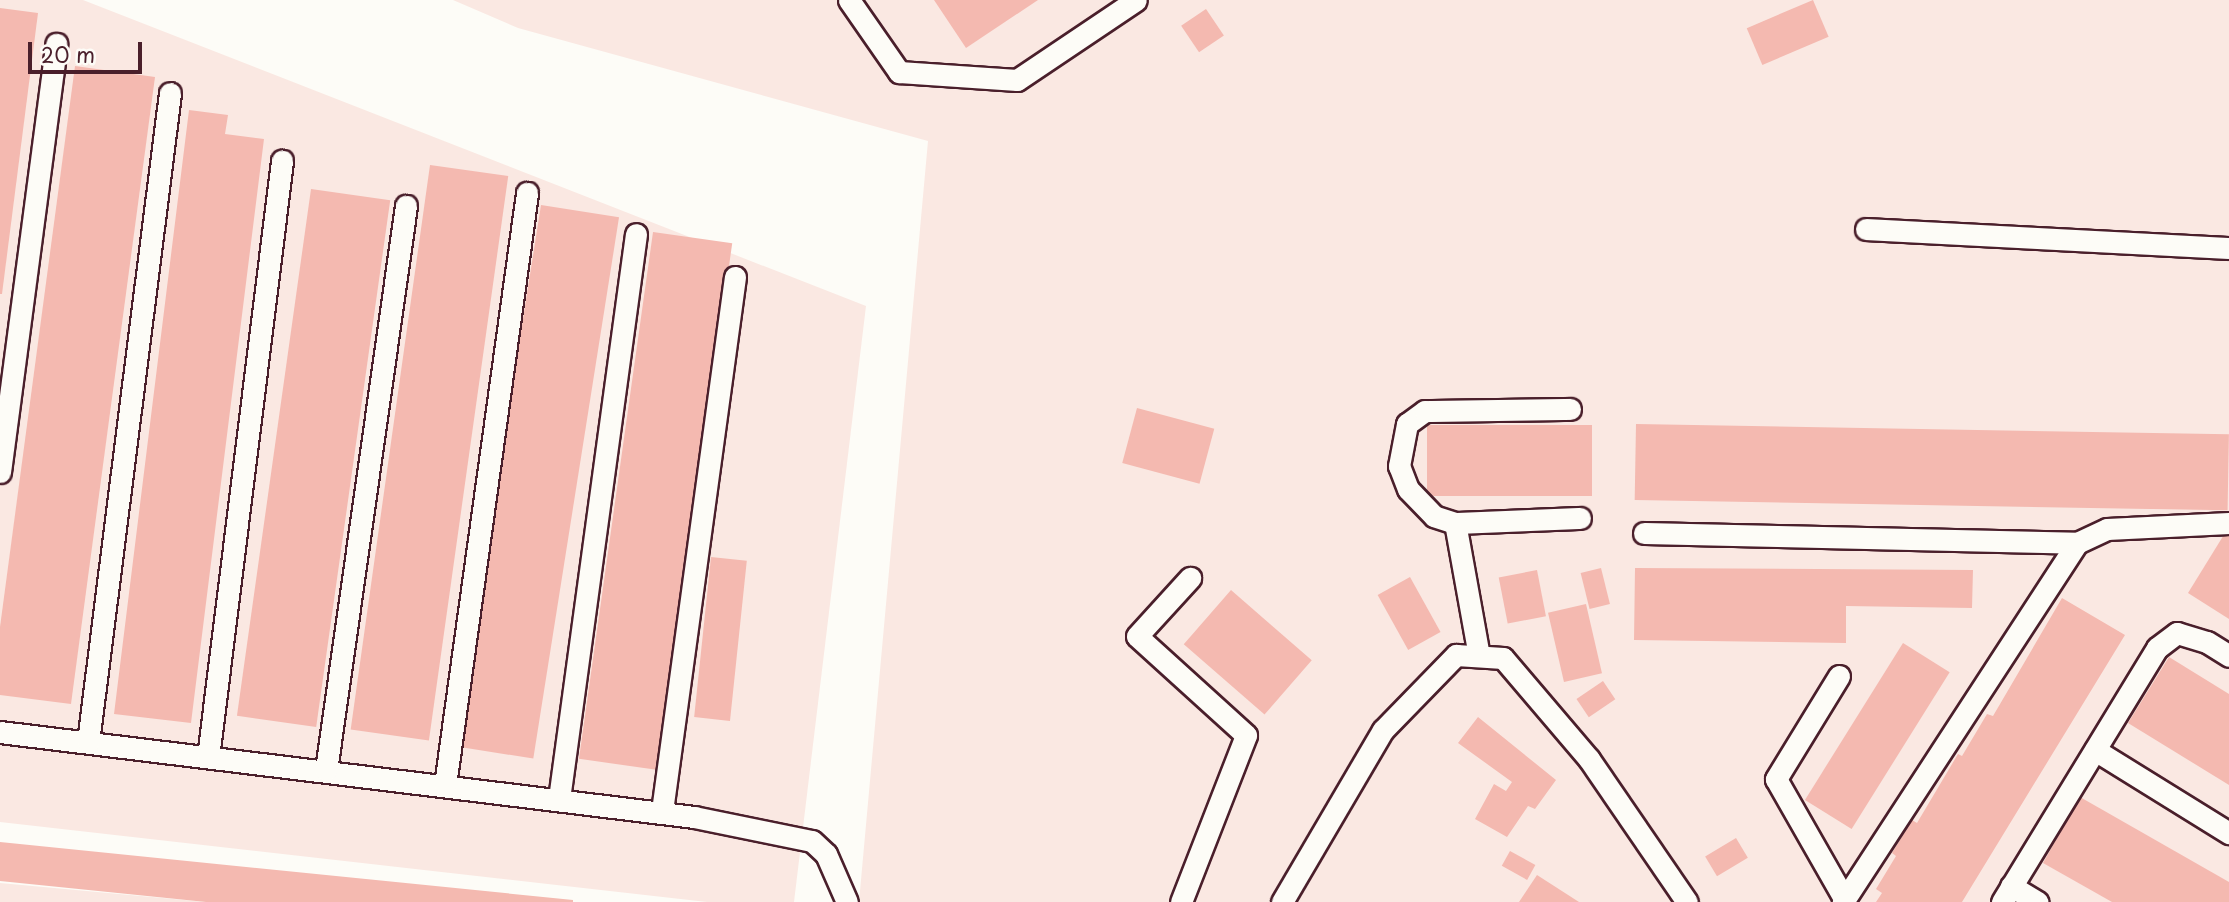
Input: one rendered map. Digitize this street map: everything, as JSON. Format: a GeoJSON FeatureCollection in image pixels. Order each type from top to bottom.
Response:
{"type":"FeatureCollection","features":[{"type":"Feature","properties":{"kind":"lane"},"geometry":{"type":"LineString","coordinates":[[849,0],[899,72],[1017,80],[1136,0]]}},
{"type":"Feature","properties":{"kind":"lane"},"geometry":{"type":"LineString","coordinates":[[0,472],[56,44]]}},
{"type":"Feature","properties":{"kind":"lane"},"geometry":{"type":"LineString","coordinates":[[88,742],[170,93]]}},
{"type":"Feature","properties":{"kind":"lane"},"geometry":{"type":"LineString","coordinates":[[208,757],[282,161]]}},
{"type":"Feature","properties":{"kind":"lane"},"geometry":{"type":"LineString","coordinates":[[445,785],[527,192]]}},
{"type":"Feature","properties":{"kind":"lane"},"geometry":{"type":"LineString","coordinates":[[326,771],[406,206]]}},
{"type":"Feature","properties":{"kind":"lane"},"geometry":{"type":"LineString","coordinates":[[1866,229],[2229,248]]}},
{"type":"Feature","properties":{"kind":"lane"},"geometry":{"type":"LineString","coordinates":[[559,799],[636,234]]}},
{"type":"Feature","properties":{"kind":"lane"},"geometry":{"type":"LineString","coordinates":[[662,811],[735,277]]}},
{"type":"Feature","properties":{"kind":"lane"},"geometry":{"type":"LineString","coordinates":[[1570,409],[1425,411],[1407,424],[1399,466],[1408,489],[1434,516],[1455,523],[1580,518]]}},
{"type":"Feature","properties":{"kind":"lane"},"geometry":{"type":"LineString","coordinates":[[1455,523],[1479,656]]}},
{"type":"Feature","properties":{"kind":"lane"},"geometry":{"type":"LineString","coordinates":[[1644,533],[2077,543],[2106,529],[2229,523]]}},
{"type":"Feature","properties":{"kind":"lane"},"geometry":{"type":"LineString","coordinates":[[1839,676],[1776,779],[1844,901],[2077,543]]}},
{"type":"Feature","properties":{"kind":"lane"},"geometry":{"type":"LineString","coordinates":[[1181,902],[1246,735],[1138,636],[1190,579]]}},
{"type":"Feature","properties":{"kind":"lane"},"geometry":{"type":"LineString","coordinates":[[2038,902],[2007,894],[2157,648],[2177,633],[2207,642],[2229,656]]}},
{"type":"Feature","properties":{"kind":"lane"},"geometry":{"type":"LineString","coordinates":[[1282,902],[1383,730],[1456,655],[1503,658],[1589,759],[1687,902]]}},
{"type":"Feature","properties":{"kind":"lane"},"geometry":{"type":"LineString","coordinates":[[0,732],[662,811],[812,841],[826,854],[847,902]]}},
{"type":"Feature","properties":{"kind":"lane"},"geometry":{"type":"LineString","coordinates":[[2095,750],[2229,833]]}},
{"type":"Feature","properties":{"kind":"shaded area"},"geometry":{"type":"Polygon","coordinates":[[[0,0],[83,0],[866,306],[794,902],[707,902],[0,822],[0,0]]]}},
{"type":"Feature","properties":{"kind":"shaded area"},"geometry":{"type":"Polygon","coordinates":[[[453,0],[2229,0],[2229,902],[859,902],[928,141],[518,28],[453,0]]]}},
{"type":"Feature","properties":{"kind":"shaded area"},"geometry":{"type":"Polygon","coordinates":[[[0,883],[206,902],[0,902],[0,883]]]}},
{"type":"Feature","properties":{"kind":"building"},"geometry":{"type":"Polygon","coordinates":[[[934,0],[1038,0],[966,48],[934,0]]]}},
{"type":"Feature","properties":{"kind":"building"},"geometry":{"type":"Polygon","coordinates":[[[1813,0],[1829,37],[1762,65],[1747,28],[1813,0]]]}},
{"type":"Feature","properties":{"kind":"building"},"geometry":{"type":"Polygon","coordinates":[[[0,8],[38,13],[2,294],[0,294],[0,8]]]}},
{"type":"Feature","properties":{"kind":"building"},"geometry":{"type":"Polygon","coordinates":[[[1206,9],[1224,36],[1199,52],[1181,26],[1206,9]]]}},
{"type":"Feature","properties":{"kind":"building"},"geometry":{"type":"Polygon","coordinates":[[[75,66],[155,77],[71,704],[0,695],[0,627],[75,66]]]}},
{"type":"Feature","properties":{"kind":"building"},"geometry":{"type":"Polygon","coordinates":[[[189,110],[228,115],[225,134],[264,139],[191,723],[114,714],[189,110]]]}},
{"type":"Feature","properties":{"kind":"building"},"geometry":{"type":"Polygon","coordinates":[[[430,165],[508,176],[429,740],[351,729],[430,165]]]}},
{"type":"Feature","properties":{"kind":"building"},"geometry":{"type":"Polygon","coordinates":[[[311,189],[390,200],[316,727],[237,716],[311,189]]]}},
{"type":"Feature","properties":{"kind":"building"},"geometry":{"type":"Polygon","coordinates":[[[541,205],[619,217],[533,759],[455,746],[541,205]]]}},
{"type":"Feature","properties":{"kind":"building"},"geometry":{"type":"Polygon","coordinates":[[[653,232],[732,243],[658,770],[579,759],[653,232]]]}},
{"type":"Feature","properties":{"kind":"building"},"geometry":{"type":"Polygon","coordinates":[[[1137,408],[1214,429],[1200,484],[1122,463],[1137,408]]]}},
{"type":"Feature","properties":{"kind":"building"},"geometry":{"type":"Polygon","coordinates":[[[1636,424],[2229,434],[2228,510],[1635,500],[1636,424]]]}},
{"type":"Feature","properties":{"kind":"building"},"geometry":{"type":"Polygon","coordinates":[[[1427,425],[1592,425],[1592,496],[1427,496],[1427,425]]]}},
{"type":"Feature","properties":{"kind":"building"},"geometry":{"type":"Polygon","coordinates":[[[2225,533],[2229,536],[2229,619],[2188,593],[2225,533]]]}},
{"type":"Feature","properties":{"kind":"building"},"geometry":{"type":"Polygon","coordinates":[[[711,557],[747,561],[730,721],[694,717],[711,557]]]}},
{"type":"Feature","properties":{"kind":"building"},"geometry":{"type":"Polygon","coordinates":[[[1601,568],[1610,604],[1590,609],[1581,573],[1601,568]]]}},
{"type":"Feature","properties":{"kind":"building"},"geometry":{"type":"Polygon","coordinates":[[[1635,568],[1973,570],[1972,608],[1846,606],[1846,643],[1634,640],[1635,568]]]}},
{"type":"Feature","properties":{"kind":"building"},"geometry":{"type":"Polygon","coordinates":[[[1537,570],[1546,616],[1508,624],[1499,577],[1537,570]]]}},
{"type":"Feature","properties":{"kind":"building"},"geometry":{"type":"Polygon","coordinates":[[[1410,577],[1441,632],[1408,650],[1378,595],[1410,577]]]}},
{"type":"Feature","properties":{"kind":"building"},"geometry":{"type":"Polygon","coordinates":[[[1231,590],[1312,660],[1265,715],[1184,644],[1231,590]]]}},
{"type":"Feature","properties":{"kind":"building"},"geometry":{"type":"Polygon","coordinates":[[[2062,598],[2125,635],[1962,902],[1876,902],[1882,893],[1876,889],[1896,856],[1892,853],[1912,820],[1917,823],[1958,754],[1962,756],[1987,714],[1993,716],[2062,598]]]}},
{"type":"Feature","properties":{"kind":"building"},"geometry":{"type":"Polygon","coordinates":[[[1586,604],[1602,673],[1564,682],[1548,613],[1586,604]]]}},
{"type":"Feature","properties":{"kind":"building"},"geometry":{"type":"Polygon","coordinates":[[[1903,643],[1950,672],[1852,829],[1805,800],[1903,643]]]}},
{"type":"Feature","properties":{"kind":"building"},"geometry":{"type":"Polygon","coordinates":[[[2169,657],[2229,694],[2229,785],[2128,723],[2169,657]]]}},
{"type":"Feature","properties":{"kind":"building"},"geometry":{"type":"Polygon","coordinates":[[[1603,681],[1615,699],[1589,717],[1576,699],[1603,681]]]}},
{"type":"Feature","properties":{"kind":"building"},"geometry":{"type":"Polygon","coordinates":[[[1478,717],[1556,780],[1535,809],[1528,806],[1507,837],[1475,819],[1494,784],[1506,791],[1512,782],[1458,743],[1478,717]]]}},
{"type":"Feature","properties":{"kind":"building"},"geometry":{"type":"Polygon","coordinates":[[[2080,797],[2229,882],[2229,902],[2112,902],[2043,863],[2080,797]]]}},
{"type":"Feature","properties":{"kind":"building"},"geometry":{"type":"Polygon","coordinates":[[[1736,838],[1748,858],[1717,876],[1705,857],[1736,838]]]}},
{"type":"Feature","properties":{"kind":"building"},"geometry":{"type":"Polygon","coordinates":[[[0,842],[573,902],[206,902],[0,881],[0,842]]]}},
{"type":"Feature","properties":{"kind":"building"},"geometry":{"type":"Polygon","coordinates":[[[1510,851],[1535,865],[1527,880],[1502,866],[1510,851]]]}},
{"type":"Feature","properties":{"kind":"building"},"geometry":{"type":"Polygon","coordinates":[[[1537,875],[1579,902],[1519,902],[1537,875]]]}}]}
